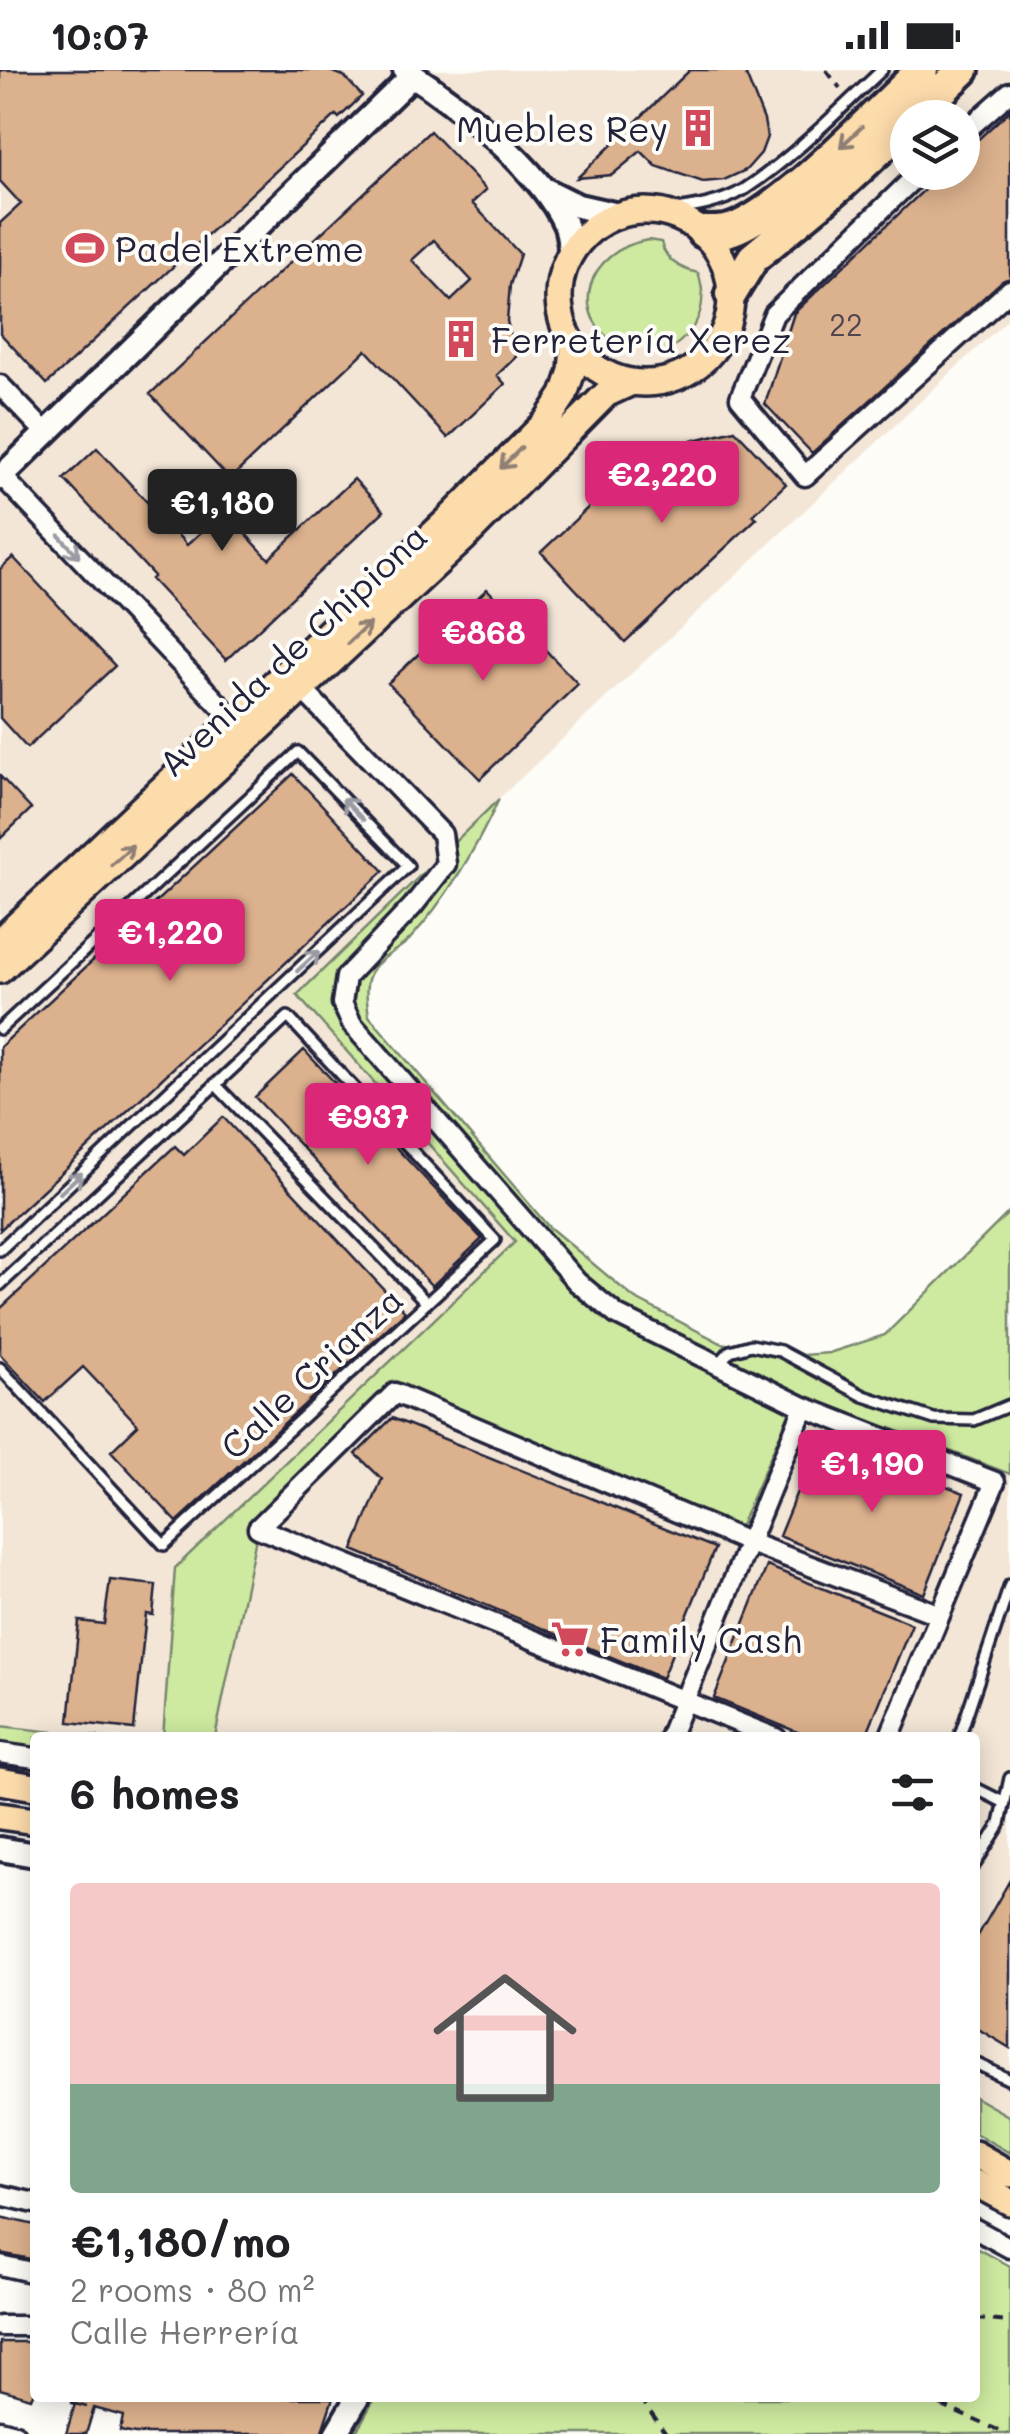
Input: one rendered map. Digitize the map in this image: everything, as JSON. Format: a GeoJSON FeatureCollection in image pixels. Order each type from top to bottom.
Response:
{"type":"FeatureCollection","features":[{"type":"Feature","properties":{"kind":"highway"},"geometry":{"type":"LineString","coordinates":[[703,232],[728,231],[776,202],[922,70]]}},
{"type":"Feature","properties":{"kind":"highway"},"geometry":{"type":"LineString","coordinates":[[932,100],[963,70]]}},
{"type":"Feature","properties":{"kind":"highway"},"geometry":{"type":"LineString","coordinates":[[731,294],[752,258],[827,198],[890,140]]}},
{"type":"Feature","properties":{"kind":"main road"},"geometry":{"type":"LineString","coordinates":[[640,211],[663,212],[703,232],[728,271],[731,294],[728,319],[718,342],[702,362],[681,376],[657,382],[632,382],[610,376],[590,364],[574,347],[559,301],[561,277],[583,237],[618,215],[640,211]]}},
{"type":"Feature","properties":{"kind":"main road","name":"Avenida de Chipiona"},"geometry":{"type":"LineString","coordinates":[[0,941],[449,520],[546,422],[564,396],[574,347]]}},
{"type":"Feature","properties":{"kind":"main road","name":"Avenida de Chipiona"},"geometry":{"type":"LineString","coordinates":[[0,970],[464,538],[606,394],[632,382]]}},
{"type":"Feature","properties":{"kind":"main road"},"geometry":{"type":"LineString","coordinates":[[0,1781],[30,1786]]}},
{"type":"Feature","properties":{"kind":"main road"},"geometry":{"type":"LineString","coordinates":[[0,1816],[30,1820]]}},
{"type":"Feature","properties":{"kind":"main road"},"geometry":{"type":"LineString","coordinates":[[980,2157],[1010,2174]]}},
{"type":"Feature","properties":{"kind":"main road"},"geometry":{"type":"LineString","coordinates":[[980,2186],[1010,2202]]}},
{"type":"Feature","properties":{"kind":"street"},"geometry":{"type":"LineString","coordinates":[[235,721],[1,477],[409,73],[514,157],[544,189],[566,226],[571,254]]}},
{"type":"Feature","properties":{"kind":"street"},"geometry":{"type":"LineString","coordinates":[[980,118],[1010,92]]}},
{"type":"Feature","properties":{"kind":"street"},"geometry":{"type":"LineString","coordinates":[[544,189],[578,206],[618,215]]}},
{"type":"Feature","properties":{"kind":"street"},"geometry":{"type":"LineString","coordinates":[[901,190],[774,314],[740,398],[805,476],[1010,290]]}},
{"type":"Feature","properties":{"kind":"street"},"geometry":{"type":"LineString","coordinates":[[0,384],[46,433]]}},
{"type":"Feature","properties":{"kind":"street"},"geometry":{"type":"LineString","coordinates":[[300,687],[442,834],[446,864],[413,906],[346,977],[342,1003],[352,1024],[577,1282],[617,1315],[804,1408],[994,1482],[891,1732]]}},
{"type":"Feature","properties":{"kind":"street"},"geometry":{"type":"LineString","coordinates":[[761,1732],[258,1528],[395,1392],[750,1543],[940,1615]]}},
{"type":"Feature","properties":{"kind":"street"},"geometry":{"type":"LineString","coordinates":[[672,1732],[804,1408]]}},
{"type":"Feature","properties":{"kind":"street"},"geometry":{"type":"LineString","coordinates":[[0,1752],[30,1757]]}},
{"type":"Feature","properties":{"kind":"street"},"geometry":{"type":"LineString","coordinates":[[0,1849],[30,1853]]}},
{"type":"Feature","properties":{"kind":"street"},"geometry":{"type":"LineString","coordinates":[[0,2195],[30,2202]]}},
{"type":"Feature","properties":{"kind":"street"},"geometry":{"type":"LineString","coordinates":[[980,2232],[1010,2248]]}},
{"type":"Feature","properties":{"kind":"street"},"geometry":{"type":"LineString","coordinates":[[0,2265],[30,2272]]}},
{"type":"Feature","properties":{"kind":"street"},"geometry":{"type":"LineString","coordinates":[[0,2326],[30,2326]]}},
{"type":"Feature","properties":{"kind":"street"},"geometry":{"type":"LineString","coordinates":[[336,2434],[355,2402]]}},
{"type":"Feature","properties":{"kind":"street"},"geometry":{"type":"LineString","coordinates":[[0,2430],[15,2434]]}},
{"type":"Feature","properties":{"kind":"lane"},"geometry":{"type":"LineString","coordinates":[[663,212],[706,205],[744,190],[882,70]]}},
{"type":"Feature","properties":{"kind":"lane"},"geometry":{"type":"LineString","coordinates":[[0,1029],[298,752],[408,866],[0,1250]]}},
{"type":"Feature","properties":{"kind":"lane","name":"Calle Crianza"},"geometry":{"type":"LineString","coordinates":[[0,1368],[164,1545],[496,1240],[288,1017],[214,1084]]}},
{"type":"Feature","properties":{"kind":"lane"},"geometry":{"type":"LineString","coordinates":[[0,1285],[214,1084],[426,1303]]}},
{"type":"Feature","properties":{"kind":"lane"},"geometry":{"type":"LineString","coordinates":[[718,1365],[730,1350],[751,1345],[780,1351],[864,1396],[934,1419],[974,1420],[1010,1406]]}},
{"type":"Feature","properties":{"kind":"lane"},"geometry":{"type":"LineString","coordinates":[[961,1732],[1010,1585]]}},
{"type":"Feature","properties":{"kind":"lane"},"geometry":{"type":"LineString","coordinates":[[980,1858],[1005,1826],[1010,1778]]}},
{"type":"Feature","properties":{"kind":"lane"},"geometry":{"type":"LineString","coordinates":[[980,1790],[1006,1803]]}},
{"type":"Feature","properties":{"kind":"lane"},"geometry":{"type":"LineString","coordinates":[[980,2065],[1010,2080]]}},
{"type":"Feature","properties":{"kind":"path"},"geometry":{"type":"LineString","coordinates":[[826,70],[850,100]]}},
{"type":"Feature","properties":{"kind":"path"},"geometry":{"type":"LineString","coordinates":[[980,2319],[1010,2322]]}},
{"type":"Feature","properties":{"kind":"path"},"geometry":{"type":"LineString","coordinates":[[643,2402],[666,2434]]}},
{"type":"Feature","properties":{"kind":"path"},"geometry":{"type":"LineString","coordinates":[[933,2402],[1007,2434]]}},
{"type":"Feature","properties":{"kind":"shaded area"},"geometry":{"type":"Polygon","coordinates":[[[0,70],[1010,70],[1010,317],[421,872],[297,995],[515,1242],[175,1568],[163,1732],[54,1732],[0,1726],[0,70]]]}},
{"type":"Feature","properties":{"kind":"shaded area"},"geometry":{"type":"Polygon","coordinates":[[[797,1392],[1010,1474],[1010,2117],[980,2100],[980,1732],[216,1732],[258,1528],[395,1393],[736,1536],[797,1392]]]}},
{"type":"Feature","properties":{"kind":"green space"},"geometry":{"type":"Polygon","coordinates":[[[648,240],[661,242],[674,263],[698,273],[702,286],[697,320],[683,339],[663,354],[658,342],[632,339],[621,347],[593,319],[589,302],[598,270],[610,257],[627,246],[648,240]]]}},
{"type":"Feature","properties":{"kind":"green space"},"geometry":{"type":"Polygon","coordinates":[[[499,799],[437,907],[410,939],[370,974],[369,1016],[548,1226],[634,1298],[721,1343],[790,1356],[829,1353],[885,1335],[1010,1211],[1010,1474],[798,1393],[735,1537],[395,1393],[258,1528],[216,1732],[163,1732],[175,1568],[515,1242],[297,995],[499,799]]]}},
{"type":"Feature","properties":{"kind":"green space"},"geometry":{"type":"Polygon","coordinates":[[[0,1726],[54,1732],[30,1732],[30,1773],[0,1769],[0,1726]]]}},
{"type":"Feature","properties":{"kind":"green space"},"geometry":{"type":"Polygon","coordinates":[[[980,2100],[1010,2117],[1010,2153],[980,2136],[980,2100]]]}},
{"type":"Feature","properties":{"kind":"green space"},"geometry":{"type":"Polygon","coordinates":[[[980,2250],[1010,2266],[1010,2434],[355,2434],[373,2402],[980,2402],[980,2250]]]}},
{"type":"Feature","properties":{"kind":"building"},"geometry":{"type":"Polygon","coordinates":[[[0,70],[327,70],[344,76],[362,96],[339,118],[336,115],[47,384],[0,333],[0,223],[21,204],[0,181],[0,70]]]}},
{"type":"Feature","properties":{"kind":"building","name":"Muebles Rey"},"geometry":{"type":"Polygon","coordinates":[[[690,70],[744,70],[767,137],[761,153],[746,170],[724,180],[703,182],[656,166],[641,151],[612,175],[577,178],[690,70]]]}},
{"type":"Feature","properties":{"kind":"building"},"geometry":{"type":"Polygon","coordinates":[[[1010,110],[1010,278],[1002,281],[812,453],[765,404],[794,313],[924,190],[980,190],[980,138],[1010,110]]]}},
{"type":"Feature","properties":{"kind":"building"},"geometry":{"type":"Polygon","coordinates":[[[430,131],[486,190],[472,203],[520,254],[510,285],[507,321],[516,357],[497,375],[505,384],[448,438],[366,350],[230,479],[150,394],[430,131]],[[434,240],[412,260],[451,301],[472,281],[434,240]]]}},
{"type":"Feature","properties":{"kind":"building"},"geometry":{"type":"Polygon","coordinates":[[[735,430],[786,484],[753,515],[757,518],[625,642],[541,552],[647,452],[735,430]]]}},
{"type":"Feature","properties":{"kind":"building"},"geometry":{"type":"Polygon","coordinates":[[[97,448],[187,545],[224,511],[269,559],[354,479],[384,511],[226,660],[64,479],[97,448]]]}},
{"type":"Feature","properties":{"kind":"building"},"geometry":{"type":"Polygon","coordinates":[[[13,557],[115,666],[27,748],[0,718],[0,569],[13,557]]]}},
{"type":"Feature","properties":{"kind":"building"},"geometry":{"type":"Polygon","coordinates":[[[487,589],[578,684],[480,779],[388,683],[487,589]]]}},
{"type":"Feature","properties":{"kind":"building"},"geometry":{"type":"Polygon","coordinates":[[[293,774],[384,871],[0,1230],[0,1047],[293,774]]]}},
{"type":"Feature","properties":{"kind":"building"},"geometry":{"type":"Polygon","coordinates":[[[0,776],[31,809],[0,839],[0,776]]]}},
{"type":"Feature","properties":{"kind":"building"},"geometry":{"type":"Polygon","coordinates":[[[304,1050],[482,1239],[432,1286],[255,1097],[304,1050]]]}},
{"type":"Feature","properties":{"kind":"building"},"geometry":{"type":"Polygon","coordinates":[[[223,1117],[405,1312],[177,1522],[111,1451],[138,1425],[83,1367],[45,1402],[0,1354],[0,1309],[175,1146],[184,1155],[223,1117]]]}},
{"type":"Feature","properties":{"kind":"building"},"geometry":{"type":"Polygon","coordinates":[[[392,1418],[715,1548],[662,1678],[353,1550],[382,1479],[356,1454],[392,1418]]]}},
{"type":"Feature","properties":{"kind":"building"},"geometry":{"type":"Polygon","coordinates":[[[820,1435],[964,1493],[924,1594],[779,1536],[820,1435]]]}},
{"type":"Feature","properties":{"kind":"building"},"geometry":{"type":"Polygon","coordinates":[[[767,1566],[912,1624],[867,1732],[797,1732],[714,1698],[767,1566]]]}},
{"type":"Feature","properties":{"kind":"building"},"geometry":{"type":"Polygon","coordinates":[[[110,1580],[156,1585],[153,1615],[146,1614],[134,1729],[69,1722],[79,1621],[104,1624],[110,1580]]]}},
{"type":"Feature","properties":{"kind":"building"},"geometry":{"type":"Polygon","coordinates":[[[1010,1880],[1010,2048],[980,2030],[980,1932],[1010,1880]]]}},
{"type":"Feature","properties":{"kind":"building"},"geometry":{"type":"Polygon","coordinates":[[[0,2217],[30,2224],[30,2259],[0,2253],[0,2217]]]}},
{"type":"Feature","properties":{"kind":"building"},"geometry":{"type":"Polygon","coordinates":[[[0,2342],[30,2342],[30,2398],[0,2389],[0,2342]]]}},
{"type":"Feature","properties":{"kind":"building"},"geometry":{"type":"Polygon","coordinates":[[[332,2402],[321,2434],[135,2434],[120,2431],[123,2416],[94,2408],[86,2434],[66,2434],[75,2404],[87,2407],[72,2403],[332,2402]]]}},
{"type":"Feature","properties":{"kind":"place","name":"Muebles Rey"},"geometry":{"type":"Point","coordinates":[698,128]}},
{"type":"Feature","properties":{"kind":"place","name":"Padel Extreme"},"geometry":{"type":"Point","coordinates":[85,248]}},
{"type":"Feature","properties":{"kind":"place","name":"Ferretería Xerez"},"geometry":{"type":"Point","coordinates":[461,339]}},
{"type":"Feature","properties":{"kind":"place","name":"Family Cash"},"geometry":{"type":"Point","coordinates":[570,1639]}}]}
